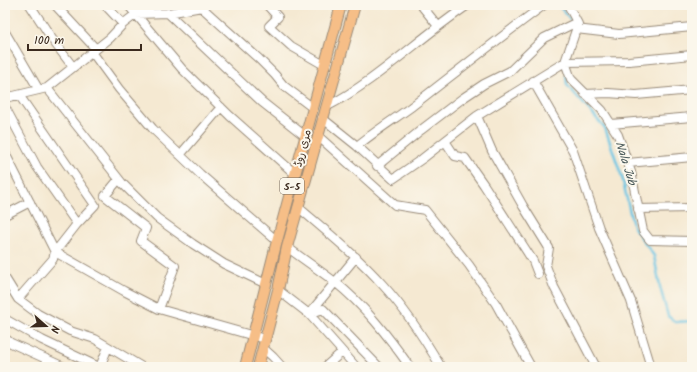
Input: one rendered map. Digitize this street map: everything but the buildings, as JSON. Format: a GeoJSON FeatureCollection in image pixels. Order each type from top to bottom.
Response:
{"type":"FeatureCollection","features":[{"type":"Feature","properties":{"kind":"main road","name":"مری روڈ"},"geometry":{"type":"LineString","coordinates":[[245,367],[277,241],[341,5]]}},
{"type":"Feature","properties":{"kind":"main road","name":"مری روڈ"},"geometry":{"type":"LineString","coordinates":[[258,367],[298,207],[355,5]]}},
{"type":"Feature","properties":{"kind":"street"},"geometry":{"type":"LineString","coordinates":[[30,5],[54,42],[73,67]]}},
{"type":"Feature","properties":{"kind":"street"},"geometry":{"type":"LineString","coordinates":[[55,5],[94,50],[119,89],[153,130],[277,241]]}},
{"type":"Feature","properties":{"kind":"street"},"geometry":{"type":"LineString","coordinates":[[105,5],[123,24]]}},
{"type":"Feature","properties":{"kind":"street"},"geometry":{"type":"LineString","coordinates":[[128,5],[182,69],[221,107],[295,174]]}},
{"type":"Feature","properties":{"kind":"street"},"geometry":{"type":"LineString","coordinates":[[267,5],[278,16],[269,26],[291,46],[324,65]]}},
{"type":"Feature","properties":{"kind":"street"},"geometry":{"type":"LineString","coordinates":[[421,5],[438,26]]}},
{"type":"Feature","properties":{"kind":"street"},"geometry":{"type":"LineString","coordinates":[[326,107],[374,76],[438,26],[468,5]]}},
{"type":"Feature","properties":{"kind":"street"},"geometry":{"type":"LineString","coordinates":[[356,146],[409,108],[505,33],[544,5]]}},
{"type":"Feature","properties":{"kind":"street"},"geometry":{"type":"LineString","coordinates":[[568,5],[577,25],[565,62],[571,79],[602,110],[618,135],[631,172],[643,232],[650,240],[692,240]]}},
{"type":"Feature","properties":{"kind":"street"},"geometry":{"type":"LineString","coordinates":[[5,98],[43,89],[110,38],[123,24],[136,14],[168,13],[201,6],[276,75],[284,86],[313,108]]}},
{"type":"Feature","properties":{"kind":"street"},"geometry":{"type":"LineString","coordinates":[[168,13],[262,102],[305,136]]}},
{"type":"Feature","properties":{"kind":"street"},"geometry":{"type":"LineString","coordinates":[[377,166],[463,98],[484,84],[510,71],[544,38],[577,25],[619,34],[692,27]]}},
{"type":"Feature","properties":{"kind":"street"},"geometry":{"type":"LineString","coordinates":[[5,32],[43,89],[119,180],[157,218],[224,264],[266,284]]}},
{"type":"Feature","properties":{"kind":"street"},"geometry":{"type":"LineString","coordinates":[[322,118],[393,179],[477,116],[565,62],[629,61],[692,55]]}},
{"type":"Feature","properties":{"kind":"street"},"geometry":{"type":"LineString","coordinates":[[533,81],[573,151],[599,228],[631,302],[651,367]]}},
{"type":"Feature","properties":{"kind":"street"},"geometry":{"type":"LineString","coordinates":[[585,94],[608,93],[636,95],[692,90]]}},
{"type":"Feature","properties":{"kind":"street"},"geometry":{"type":"LineString","coordinates":[[18,299],[53,259],[55,252],[77,224],[95,205],[19,95]]}},
{"type":"Feature","properties":{"kind":"street"},"geometry":{"type":"LineString","coordinates":[[5,107],[37,167],[77,224]]}},
{"type":"Feature","properties":{"kind":"street"},"geometry":{"type":"LineString","coordinates":[[180,155],[221,107]]}},
{"type":"Feature","properties":{"kind":"street"},"geometry":{"type":"LineString","coordinates":[[477,116],[492,151],[549,248],[546,266],[551,280],[596,367]]}},
{"type":"Feature","properties":{"kind":"street"},"geometry":{"type":"LineString","coordinates":[[611,124],[692,118]]}},
{"type":"Feature","properties":{"kind":"street"},"geometry":{"type":"LineString","coordinates":[[318,136],[395,205],[425,210],[469,265],[496,304],[531,367]]}},
{"type":"Feature","properties":{"kind":"street"},"geometry":{"type":"LineString","coordinates":[[445,141],[455,156],[464,158],[484,185],[533,261],[538,274]]}},
{"type":"Feature","properties":{"kind":"street"},"geometry":{"type":"LineString","coordinates":[[5,153],[55,252],[159,309],[253,336],[264,344],[282,367]]}},
{"type":"Feature","properties":{"kind":"street"},"geometry":{"type":"LineString","coordinates":[[628,163],[692,157]]}},
{"type":"Feature","properties":{"kind":"street"},"geometry":{"type":"LineString","coordinates":[[119,180],[105,196],[146,228],[141,241],[175,266],[159,309]]}},
{"type":"Feature","properties":{"kind":"street"},"geometry":{"type":"LineString","coordinates":[[5,215],[30,202]]}},
{"type":"Feature","properties":{"kind":"street"},"geometry":{"type":"LineString","coordinates":[[298,207],[356,256],[383,284],[421,333],[440,367]]}},
{"type":"Feature","properties":{"kind":"street"},"geometry":{"type":"LineString","coordinates":[[638,209],[692,208]]}},
{"type":"Feature","properties":{"kind":"street"},"geometry":{"type":"LineString","coordinates":[[288,247],[336,282],[367,313],[392,342],[410,367]]}},
{"type":"Feature","properties":{"kind":"street"},"geometry":{"type":"LineString","coordinates":[[309,314],[356,256]]}},
{"type":"Feature","properties":{"kind":"street"},"geometry":{"type":"LineString","coordinates":[[5,278],[18,299],[38,314],[70,331],[95,339],[142,367]]}},
{"type":"Feature","properties":{"kind":"street"},"geometry":{"type":"LineString","coordinates":[[278,290],[309,314],[356,367]]}},
{"type":"Feature","properties":{"kind":"street"},"geometry":{"type":"LineString","coordinates":[[309,314],[323,309],[379,367]]}},
{"type":"Feature","properties":{"kind":"street"},"geometry":{"type":"LineString","coordinates":[[5,319],[42,340],[99,367],[108,347]]}},
{"type":"Feature","properties":{"kind":"street"},"geometry":{"type":"LineString","coordinates":[[5,338],[11,343],[64,367]]}},
{"type":"Feature","properties":{"kind":"street"},"geometry":{"type":"LineString","coordinates":[[325,367],[342,352]]}},
{"type":"Feature","properties":{"kind":"waterway","name":"Nala Jub"},"geometry":{"type":"LineString","coordinates":[[558,5],[572,21]]}},
{"type":"Feature","properties":{"kind":"waterway","name":"Nala Jub"},"geometry":{"type":"LineString","coordinates":[[566,76],[567,85],[605,128],[622,177],[633,226],[654,256],[660,287],[668,316],[675,322],[692,321]]}}]}
